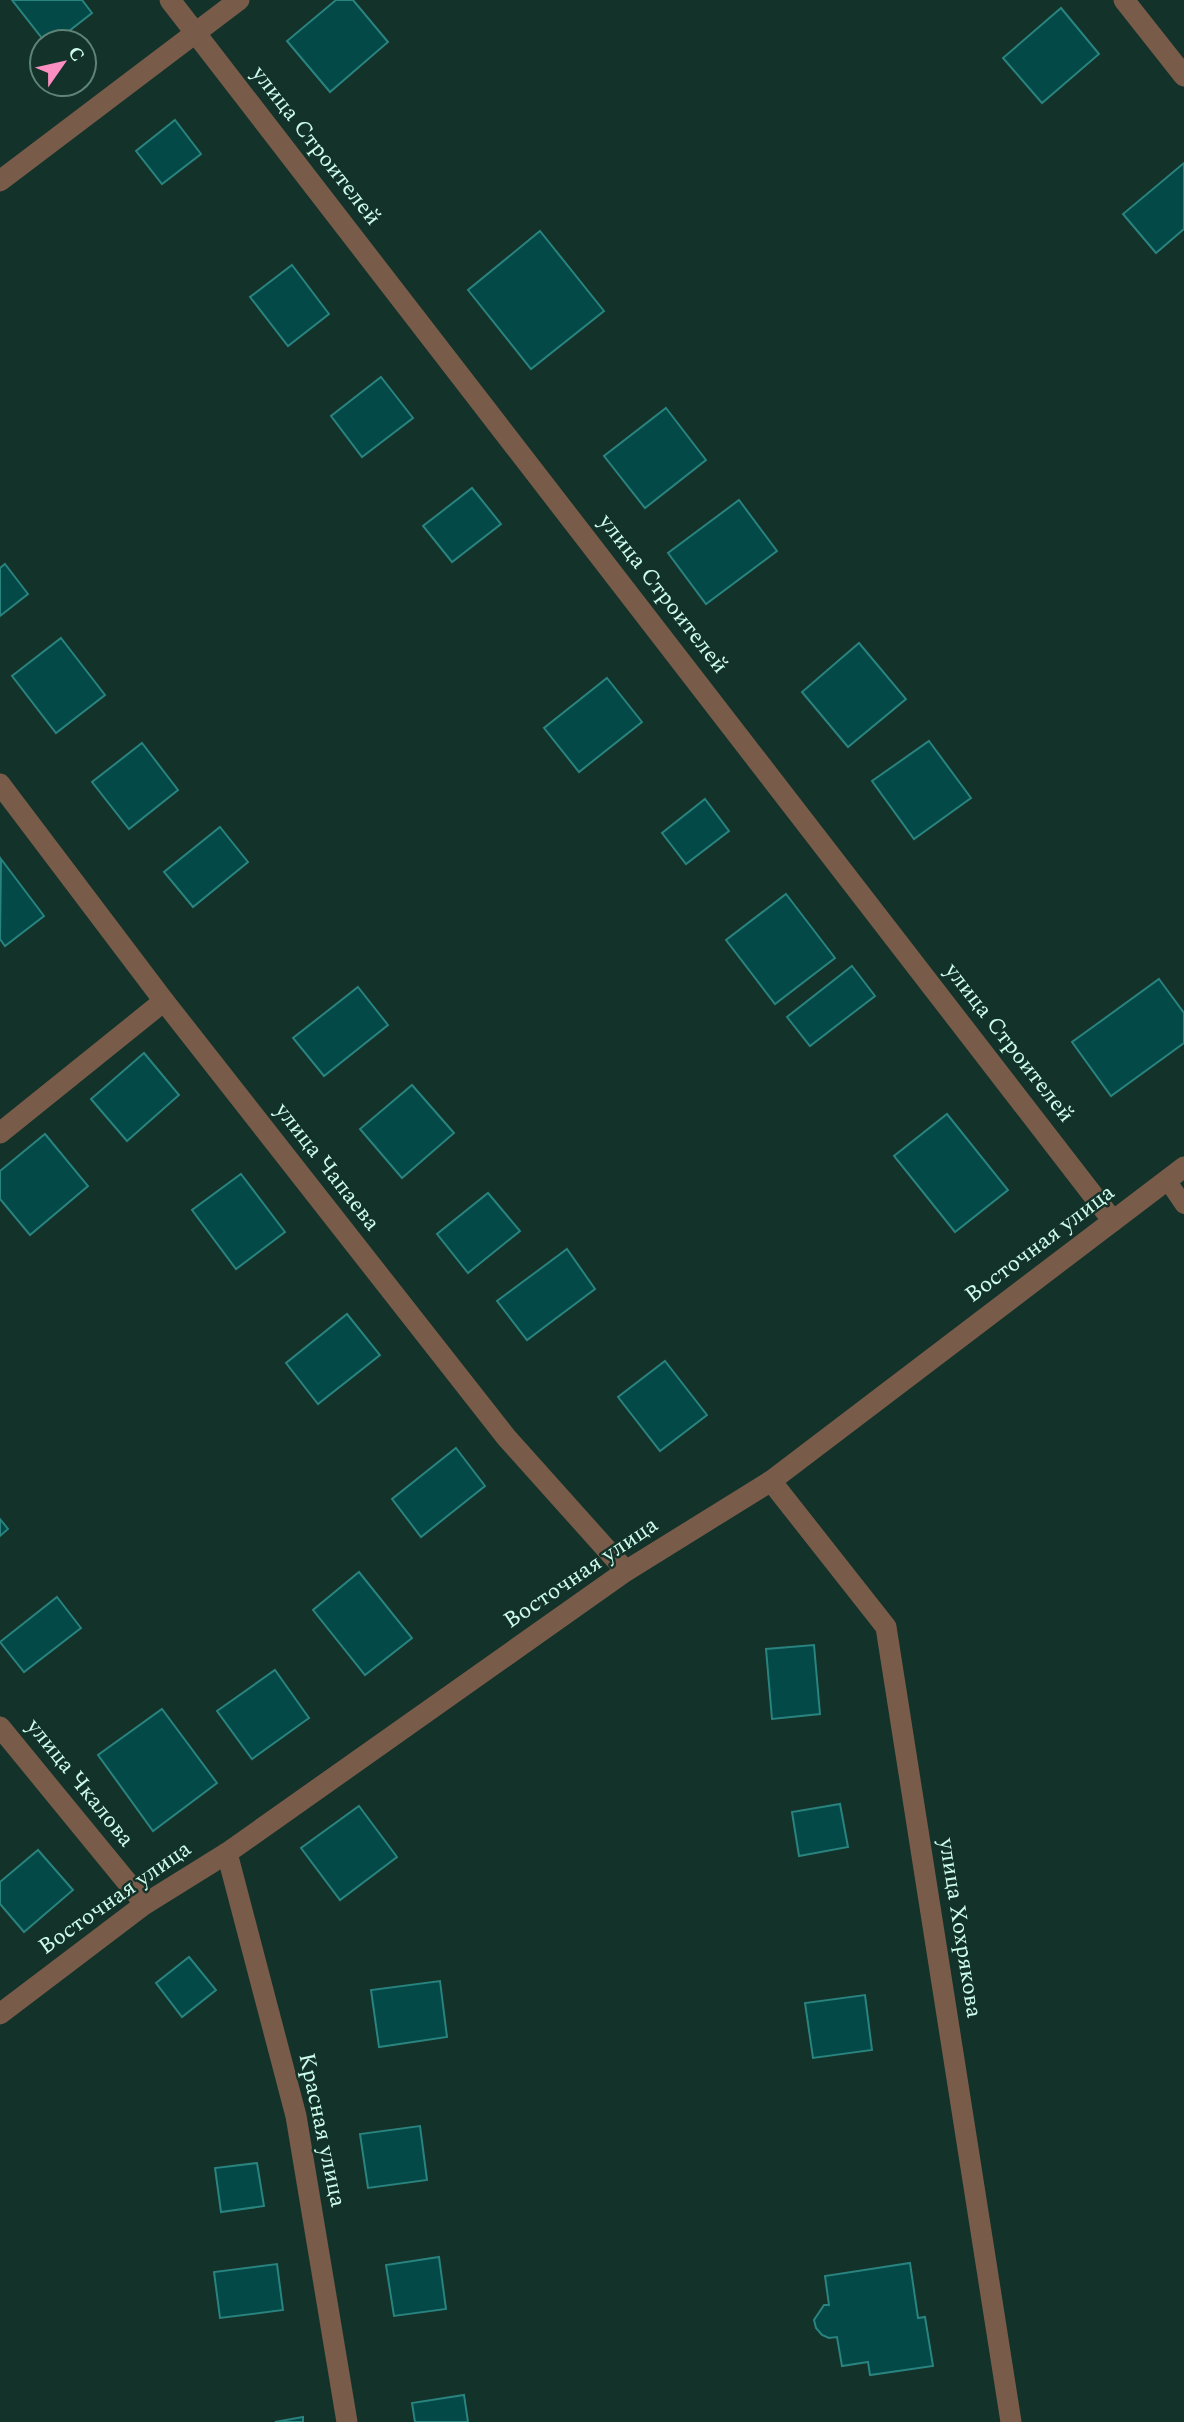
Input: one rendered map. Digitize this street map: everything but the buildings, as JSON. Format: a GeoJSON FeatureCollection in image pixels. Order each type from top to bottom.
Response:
{"type":"FeatureCollection","features":[{"type":"Feature","properties":{"kind":"street","name":"улица Строителей"},"geometry":{"type":"LineString","coordinates":[[170,0],[1113,1222]]}},
{"type":"Feature","properties":{"kind":"street"},"geometry":{"type":"LineString","coordinates":[[0,181],[239,0]]}},
{"type":"Feature","properties":{"kind":"street"},"geometry":{"type":"LineString","coordinates":[[1124,0],[1184,76]]}},
{"type":"Feature","properties":{"kind":"street","name":"улица Чапаева"},"geometry":{"type":"LineString","coordinates":[[0,784],[164,1001],[506,1437],[626,1571]]}},
{"type":"Feature","properties":{"kind":"street"},"geometry":{"type":"LineString","coordinates":[[0,1133],[164,1001]]}},
{"type":"Feature","properties":{"kind":"street","name":"Восточная улица"},"geometry":{"type":"LineString","coordinates":[[0,2014],[145,1904],[227,1853],[626,1571],[771,1481],[1184,1167]]}},
{"type":"Feature","properties":{"kind":"street","name":"улица Хохрякова"},"geometry":{"type":"LineString","coordinates":[[771,1481],[886,1627],[1011,2422]]}},
{"type":"Feature","properties":{"kind":"street","name":"улица Чкалова"},"geometry":{"type":"LineString","coordinates":[[0,1727],[145,1904]]}},
{"type":"Feature","properties":{"kind":"street","name":"Красная улица"},"geometry":{"type":"LineString","coordinates":[[227,1853],[296,2116],[347,2422]]}},
{"type":"Feature","properties":{"kind":"lane"},"geometry":{"type":"LineString","coordinates":[[1167,1180],[1184,1205]]}}]}
